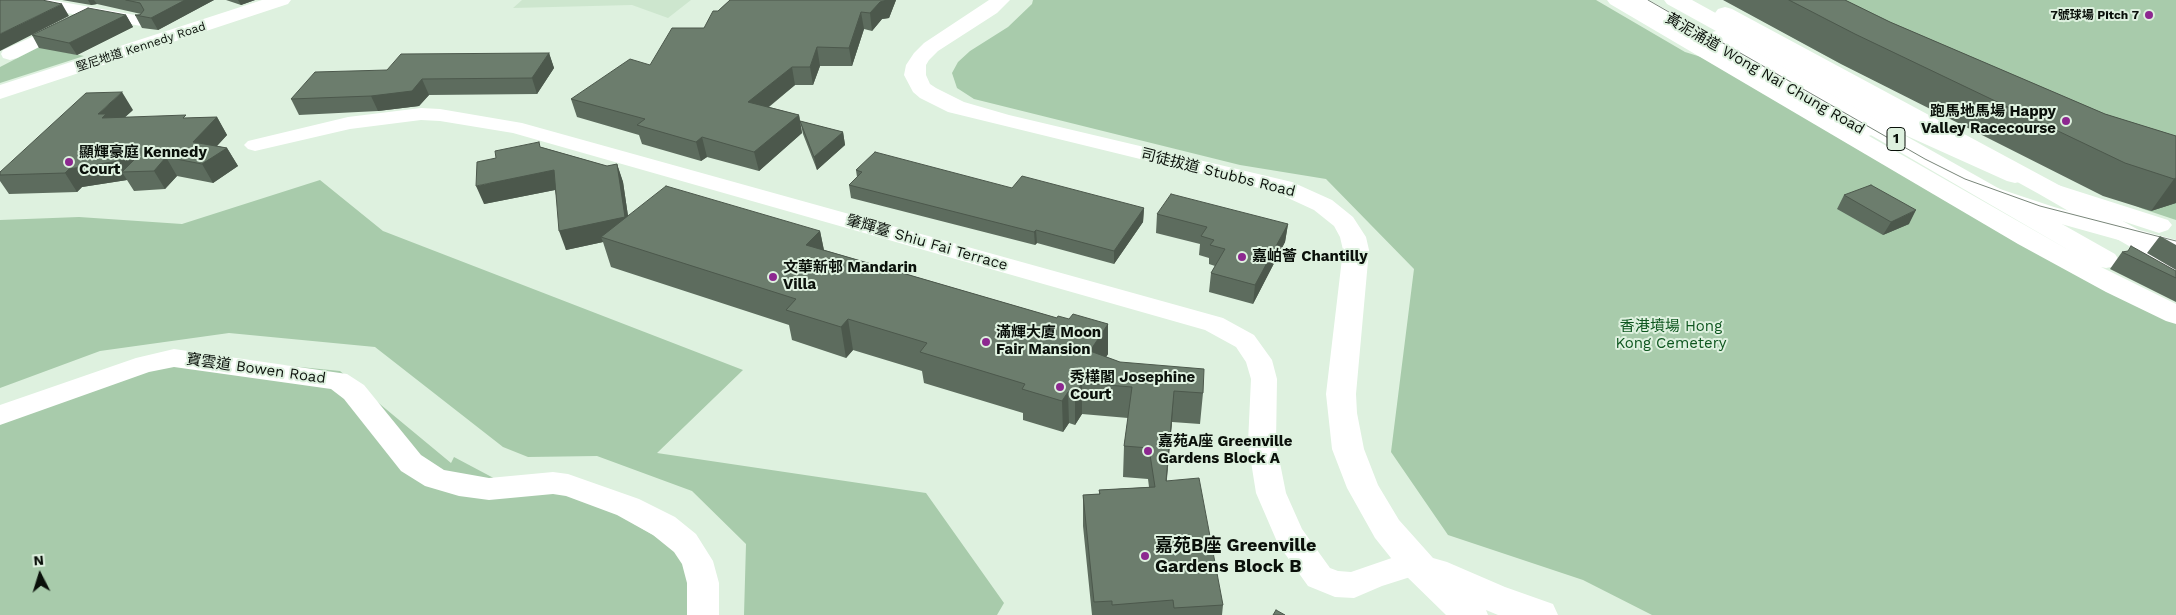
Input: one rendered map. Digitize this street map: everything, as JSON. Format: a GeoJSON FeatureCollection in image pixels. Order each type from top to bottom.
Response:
{"type":"FeatureCollection","features":[{"type":"Feature","properties":{"kind":"main road","name":"堅尼地道 Kennedy Road"},"geometry":{"type":"LineString","coordinates":[[0,92],[281,0]]}},
{"type":"Feature","properties":{"kind":"main road","name":"司徒拔道 Stubbs Road"},"geometry":{"type":"LineString","coordinates":[[1000,0],[990,9],[938,42],[921,57],[916,65],[915,75],[921,87],[928,93],[956,107],[1004,120],[1283,187],[1323,205],[1344,222],[1353,237],[1356,250],[1341,394],[1348,449],[1363,488],[1387,529],[1415,563],[1470,615]]}},
{"type":"Feature","properties":{"kind":"main road"},"geometry":{"type":"LineString","coordinates":[[1617,0],[2011,229],[2116,286],[2176,314]]}},
{"type":"Feature","properties":{"kind":"main road","name":"黃泥涌道 Wong Nai Chung Road"},"geometry":{"type":"LineString","coordinates":[[1635,0],[1892,146],[1979,188],[2045,212],[2176,248]]}},
{"type":"Feature","properties":{"kind":"main road","name":"1"},"geometry":{"type":"LineString","coordinates":[[1652,0],[2038,220],[2138,280],[2176,308]]}},
{"type":"Feature","properties":{"kind":"main road","name":"黃泥涌道 Wong Nai Chung Road"},"geometry":{"type":"LineString","coordinates":[[1676,0],[1878,113],[1938,143],[2039,185],[2176,230]]}},
{"type":"Feature","properties":{"kind":"main road","name":"1"},"geometry":{"type":"LineString","coordinates":[[1676,0],[2176,283]]}},
{"type":"Feature","properties":{"kind":"main road"},"geometry":{"type":"LineString","coordinates":[[1702,0],[2048,189],[2176,262]]}},
{"type":"Feature","properties":{"kind":"main road","name":"司徒拔道 Stubbs Road"},"geometry":{"type":"LineString","coordinates":[[1415,563],[1484,594],[1540,615]]}},
{"type":"Feature","properties":{"kind":"street"},"geometry":{"type":"LineString","coordinates":[[21,0],[142,20]]}},
{"type":"Feature","properties":{"kind":"street"},"geometry":{"type":"LineString","coordinates":[[10,54],[118,0]]}},
{"type":"Feature","properties":{"kind":"street","name":"肇輝臺 Shiu Fai Terrace"},"geometry":{"type":"LineString","coordinates":[[255,145],[348,123],[421,114],[440,115],[515,127],[1214,324],[1245,341],[1259,360],[1264,379],[1262,443],[1272,492],[1289,535],[1319,577],[1335,584],[1354,586],[1373,576],[1415,563]]}},
{"type":"Feature","properties":{"kind":"street","name":"寶雲道 Bowen Road"},"geometry":{"type":"LineString","coordinates":[[0,415],[144,364],[174,358],[338,381],[354,392],[411,463],[436,478],[459,485],[489,489],[553,483],[568,485],[628,507],[664,526],[685,543],[697,561],[703,583],[703,615]]}},
{"type":"Feature","properties":{"kind":"shaded area"},"geometry":{"type":"Polygon","coordinates":[[[522,0],[691,0],[668,18],[632,5],[513,8],[522,0]]]}},
{"type":"Feature","properties":{"kind":"green space","name":"香港墳場 Hong Kong Cemetery"},"geometry":{"type":"Polygon","coordinates":[[[1033,0],[1596,0],[1685,52],[1714,61],[2176,320],[2176,615],[1652,615],[1583,580],[1448,535],[1391,452],[1414,269],[1326,179],[1240,165],[974,99],[957,88],[952,73],[958,62],[970,51],[1008,27],[1032,4],[1033,0]]]}},
{"type":"Feature","properties":{"kind":"green space","name":"跑馬地馬場 Happy Valley Racecourse"},"geometry":{"type":"Polygon","coordinates":[[[1724,0],[2176,0],[2176,220],[2143,209],[2072,178],[1841,64],[1724,0]]]}},
{"type":"Feature","properties":{"kind":"green space"},"geometry":{"type":"Polygon","coordinates":[[[39,47],[84,56],[0,83],[0,67],[39,47]]]}},
{"type":"Feature","properties":{"kind":"green space"},"geometry":{"type":"Polygon","coordinates":[[[320,180],[383,231],[743,370],[657,453],[926,493],[1004,603],[997,615],[744,615],[746,544],[692,491],[597,456],[528,457],[503,447],[375,347],[229,333],[100,351],[0,388],[0,220],[79,217],[182,224],[320,180]]]}},
{"type":"Feature","properties":{"kind":"green space"},"geometry":{"type":"Polygon","coordinates":[[[210,358],[340,371],[451,463],[454,457],[503,483],[572,487],[692,558],[689,615],[0,615],[0,411],[98,374],[210,358]]]}},
{"type":"Feature","properties":{"kind":"building"},"geometry":{"type":"Polygon","coordinates":[[[0,0],[42,0],[62,4],[0,34],[0,0]]]}},
{"type":"Feature","properties":{"kind":"building"},"geometry":{"type":"Polygon","coordinates":[[[126,0],[185,0],[151,18],[135,15],[140,15],[144,10],[140,3],[126,0]]]}},
{"type":"Feature","properties":{"kind":"building"},"geometry":{"type":"Polygon","coordinates":[[[730,0],[887,0],[880,2],[870,13],[861,12],[849,48],[817,47],[810,67],[792,67],[748,102],[799,115],[754,152],[702,137],[696,142],[637,125],[645,119],[571,99],[630,59],[650,65],[672,28],[704,28],[713,11],[718,11],[730,0]]]}},
{"type":"Feature","properties":{"kind":"building"},"geometry":{"type":"Polygon","coordinates":[[[1789,0],[1845,0],[1890,22],[2105,114],[2176,136],[2176,178],[2174,179],[2125,163],[1855,34],[1789,0]]]}},
{"type":"Feature","properties":{"kind":"building"},"geometry":{"type":"Polygon","coordinates":[[[88,8],[126,15],[69,43],[32,35],[88,8]]]}},
{"type":"Feature","properties":{"kind":"building"},"geometry":{"type":"Polygon","coordinates":[[[549,53],[532,78],[422,79],[412,91],[371,96],[291,99],[315,72],[387,70],[401,54],[549,53]]]}},
{"type":"Feature","properties":{"kind":"building"},"geometry":{"type":"Polygon","coordinates":[[[122,92],[98,114],[106,114],[102,118],[186,115],[183,118],[217,117],[193,142],[227,148],[202,164],[166,157],[154,171],[122,172],[136,158],[69,169],[65,173],[0,175],[0,172],[86,93],[122,92]]]}},
{"type":"Feature","properties":{"kind":"building"},"geometry":{"type":"Polygon","coordinates":[[[800,121],[843,132],[814,157],[800,121]]]}},
{"type":"Feature","properties":{"kind":"building"},"geometry":{"type":"Polygon","coordinates":[[[539,142],[540,147],[607,166],[617,164],[625,217],[559,231],[554,170],[476,186],[477,162],[496,158],[495,151],[539,142]]]}},
{"type":"Feature","properties":{"kind":"building"},"geometry":{"type":"Polygon","coordinates":[[[875,152],[1012,188],[1022,176],[1144,208],[1114,251],[1036,230],[1034,232],[849,185],[862,172],[856,170],[875,152]]]}},
{"type":"Feature","properties":{"kind":"building"},"geometry":{"type":"Polygon","coordinates":[[[1871,185],[1916,210],[1891,222],[1844,195],[1871,185]]]}},
{"type":"Feature","properties":{"kind":"building"},"geometry":{"type":"Polygon","coordinates":[[[666,186],[820,231],[806,245],[1057,318],[1058,316],[1069,319],[1073,314],[1108,324],[1090,351],[1120,362],[1204,369],[1203,393],[1174,391],[1166,481],[1199,478],[1223,605],[1174,608],[1173,600],[1112,605],[1112,601],[1094,602],[1083,495],[1100,494],[1099,490],[1155,487],[1149,448],[1124,446],[1132,387],[1082,383],[1075,394],[1068,392],[1062,401],[1022,389],[1025,384],[920,352],[927,343],[848,319],[841,327],[786,310],[796,299],[601,237],[666,186]]]}},
{"type":"Feature","properties":{"kind":"building"},"geometry":{"type":"Polygon","coordinates":[[[1171,194],[1288,224],[1255,285],[1211,273],[1225,249],[1210,245],[1214,240],[1201,236],[1207,227],[1157,214],[1171,194]]]}},
{"type":"Feature","properties":{"kind":"building"},"geometry":{"type":"Polygon","coordinates":[[[2131,246],[2176,271],[2176,278],[2122,252],[2128,251],[2131,246]]]}},
{"type":"Feature","properties":{"kind":"building"},"geometry":{"type":"Polygon","coordinates":[[[1276,610],[1285,615],[1273,615],[1276,610]]]}},
{"type":"Feature","properties":{"kind":"tram line"},"geometry":{"type":"LineString","coordinates":[[1648,0],[1925,159],[1965,179],[2040,206],[2176,241]]}},
{"type":"Feature","properties":{"kind":"place","name":"7號球場 Pitch 7"},"geometry":{"type":"Point","coordinates":[2149,15]}},
{"type":"Feature","properties":{"kind":"place","name":"跑馬地馬場 Happy Valley Racecourse"},"geometry":{"type":"Point","coordinates":[2066,121]}},
{"type":"Feature","properties":{"kind":"place","name":"顯輝豪庭 Kennedy Court"},"geometry":{"type":"Point","coordinates":[69,162]}},
{"type":"Feature","properties":{"kind":"place","name":"嘉岶薈 Chantilly"},"geometry":{"type":"Point","coordinates":[1242,257]}},
{"type":"Feature","properties":{"kind":"place","name":"文華新邨 Mandarin Villa"},"geometry":{"type":"Point","coordinates":[773,277]}},
{"type":"Feature","properties":{"kind":"place","name":"滿輝大廈 Moon Fair Mansion"},"geometry":{"type":"Point","coordinates":[986,342]}},
{"type":"Feature","properties":{"kind":"place","name":"秀樺閣 Josephine Court"},"geometry":{"type":"Point","coordinates":[1060,387]}},
{"type":"Feature","properties":{"kind":"place","name":"嘉苑A座 Greenville Gardens Block A"},"geometry":{"type":"Point","coordinates":[1148,451]}},
{"type":"Feature","properties":{"kind":"place","name":"嘉苑B座 Greenville Gardens Block B"},"geometry":{"type":"Point","coordinates":[1145,556]}}]}
